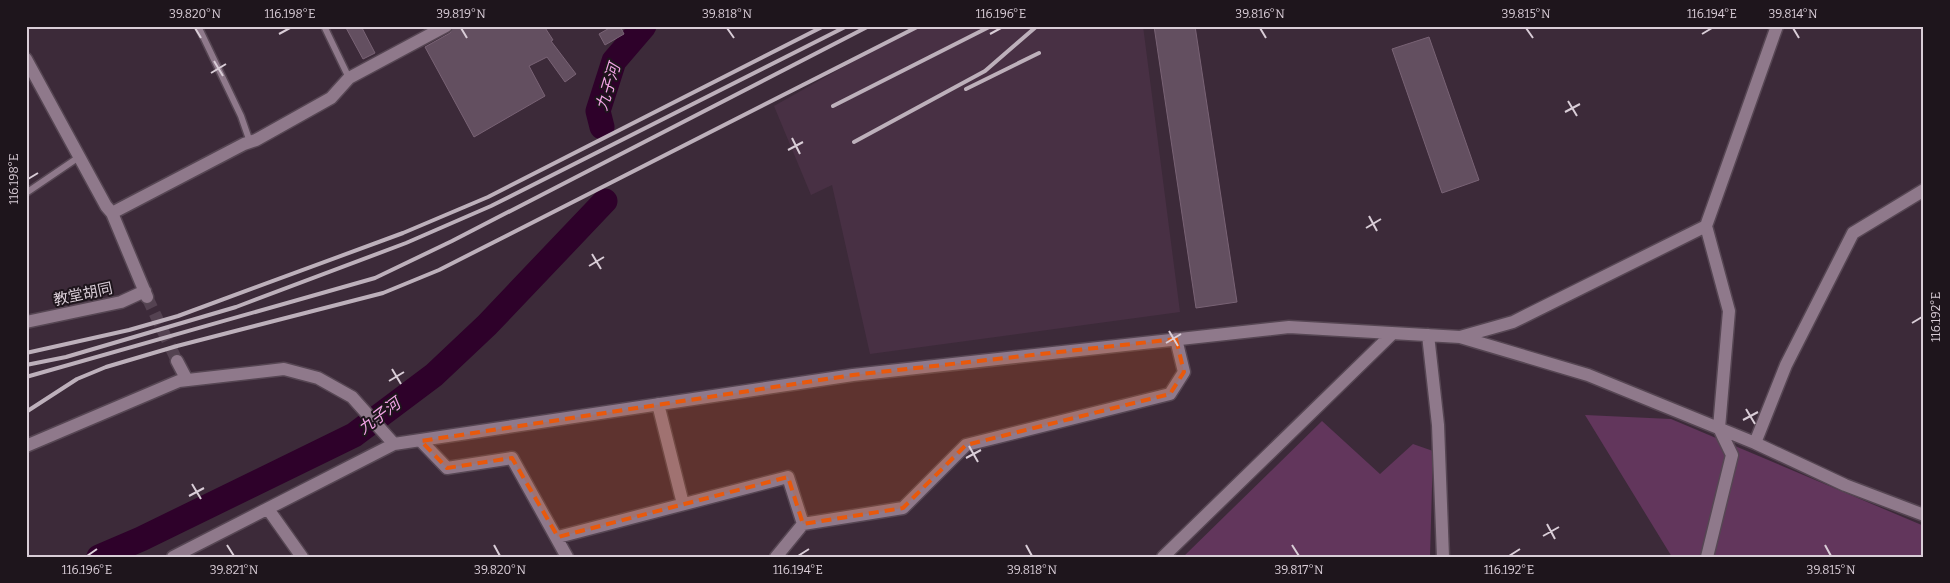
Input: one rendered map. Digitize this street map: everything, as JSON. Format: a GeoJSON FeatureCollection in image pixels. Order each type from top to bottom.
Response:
{"type":"FeatureCollection","features":[{"type":"Feature","properties":{"kind":"street"},"geometry":{"type":"LineString","coordinates":[[26,59],[79,158],[106,206],[112,213],[331,98],[349,78],[446,26]]}},
{"type":"Feature","properties":{"kind":"street"},"geometry":{"type":"LineString","coordinates":[[1707,557],[1732,455],[1719,428],[1729,310],[1706,226],[1777,26]]}},
{"type":"Feature","properties":{"kind":"street"},"geometry":{"type":"LineString","coordinates":[[1755,443],[1786,365],[1854,233],[1924,190]]}},
{"type":"Feature","properties":{"kind":"street","name":"教堂胡同"},"geometry":{"type":"LineString","coordinates":[[26,322],[121,302],[146,294],[112,213]]}},
{"type":"Feature","properties":{"kind":"street"},"geometry":{"type":"LineString","coordinates":[[1460,336],[1513,322],[1706,226]]}},
{"type":"Feature","properties":{"kind":"street"},"geometry":{"type":"LineString","coordinates":[[173,557],[394,444],[853,375],[1288,327],[1392,334],[1460,336],[1588,375],[1755,443],[1845,485],[1924,515]]}},
{"type":"Feature","properties":{"kind":"street"},"geometry":{"type":"LineString","coordinates":[[1163,557],[1392,334]]}},
{"type":"Feature","properties":{"kind":"street"},"geometry":{"type":"LineString","coordinates":[[1428,335],[1438,425],[1443,557]]}},
{"type":"Feature","properties":{"kind":"street"},"geometry":{"type":"LineString","coordinates":[[776,557],[802,524],[902,508],[966,445],[1170,394],[1184,372],[1176,339]]}},
{"type":"Feature","properties":{"kind":"street"},"geometry":{"type":"LineString","coordinates":[[177,362],[187,380]]}},
{"type":"Feature","properties":{"kind":"street"},"geometry":{"type":"LineString","coordinates":[[26,446],[179,382],[284,369],[318,378],[352,397],[394,444]]}},
{"type":"Feature","properties":{"kind":"street"},"geometry":{"type":"LineString","coordinates":[[658,404],[682,504]]}},
{"type":"Feature","properties":{"kind":"street"},"geometry":{"type":"LineString","coordinates":[[421,440],[447,468],[512,458],[558,537],[567,557]]}},
{"type":"Feature","properties":{"kind":"street"},"geometry":{"type":"LineString","coordinates":[[558,537],[788,477],[802,524]]}},
{"type":"Feature","properties":{"kind":"street"},"geometry":{"type":"LineString","coordinates":[[268,508],[302,557]]}},
{"type":"Feature","properties":{"kind":"lane"},"geometry":{"type":"LineString","coordinates":[[198,26],[241,116],[250,142]]}},
{"type":"Feature","properties":{"kind":"lane"},"geometry":{"type":"LineString","coordinates":[[324,26],[349,78]]}},
{"type":"Feature","properties":{"kind":"lane"},"geometry":{"type":"LineString","coordinates":[[26,193],[79,158]]}},
{"type":"Feature","properties":{"kind":"highlighted area"},"geometry":{"type":"Polygon","coordinates":[[[1176,339],[1184,372],[1170,394],[966,445],[903,508],[803,524],[788,477],[558,537],[512,458],[447,468],[421,441],[853,375],[1176,339]]]}},
{"type":"Feature","properties":{"kind":"shaded area"},"geometry":{"type":"Polygon","coordinates":[[[916,26],[1143,26],[1180,312],[870,354],[832,185],[811,195],[774,106],[916,26]]]}},
{"type":"Feature","properties":{"kind":"shaded area"},"geometry":{"type":"Polygon","coordinates":[[[1585,415],[1671,419],[1924,526],[1924,557],[1672,557],[1585,415]]]}},
{"type":"Feature","properties":{"kind":"shaded area"},"geometry":{"type":"Polygon","coordinates":[[[1322,421],[1380,474],[1413,444],[1433,451],[1430,557],[1183,557],[1322,421]]]}},
{"type":"Feature","properties":{"kind":"building"},"geometry":{"type":"Polygon","coordinates":[[[345,26],[361,26],[375,53],[363,59],[345,26]]]}},
{"type":"Feature","properties":{"kind":"building"},"geometry":{"type":"Polygon","coordinates":[[[454,26],[544,26],[553,40],[551,41],[576,74],[565,82],[547,57],[529,66],[545,96],[474,137],[425,47],[450,33],[454,26]]]}},
{"type":"Feature","properties":{"kind":"building"},"geometry":{"type":"Polygon","coordinates":[[[613,26],[620,26],[624,34],[605,45],[599,34],[613,26]]]}},
{"type":"Feature","properties":{"kind":"building"},"geometry":{"type":"Polygon","coordinates":[[[1154,26],[1195,26],[1237,302],[1196,308],[1154,26]]]}},
{"type":"Feature","properties":{"kind":"building"},"geometry":{"type":"Polygon","coordinates":[[[1429,37],[1479,180],[1442,193],[1392,49],[1429,37]]]}},
{"type":"Feature","properties":{"kind":"waterway","name":"九子河"},"geometry":{"type":"LineString","coordinates":[[602,127],[598,111],[614,61],[644,26]]}},
{"type":"Feature","properties":{"kind":"waterway","name":"九子河"},"geometry":{"type":"LineString","coordinates":[[99,557],[141,539],[354,435],[434,375],[487,325],[605,201]]}},
{"type":"Feature","properties":{"kind":"tunnel"},"geometry":{"type":"LineString","coordinates":[[147,297],[177,361]]}},
{"type":"Feature","properties":{"kind":"railway"},"geometry":{"type":"LineString","coordinates":[[26,353],[129,330],[178,316],[403,233],[488,197],[824,26]]}},
{"type":"Feature","properties":{"kind":"railway"},"geometry":{"type":"LineString","coordinates":[[26,365],[66,357],[236,307],[406,243],[491,206],[847,26]]}},
{"type":"Feature","properties":{"kind":"railway"},"geometry":{"type":"LineString","coordinates":[[26,377],[375,278],[452,241],[869,26]]}},
{"type":"Feature","properties":{"kind":"railway"},"geometry":{"type":"LineString","coordinates":[[26,412],[77,379],[106,367],[177,346],[383,293],[439,270],[919,26]]}},
{"type":"Feature","properties":{"kind":"railway"},"geometry":{"type":"LineString","coordinates":[[833,106],[991,26]]}},
{"type":"Feature","properties":{"kind":"railway"},"geometry":{"type":"LineString","coordinates":[[854,142],[985,71],[1037,26]]}},
{"type":"Feature","properties":{"kind":"railway"},"geometry":{"type":"LineString","coordinates":[[966,89],[1039,53]]}}]}
